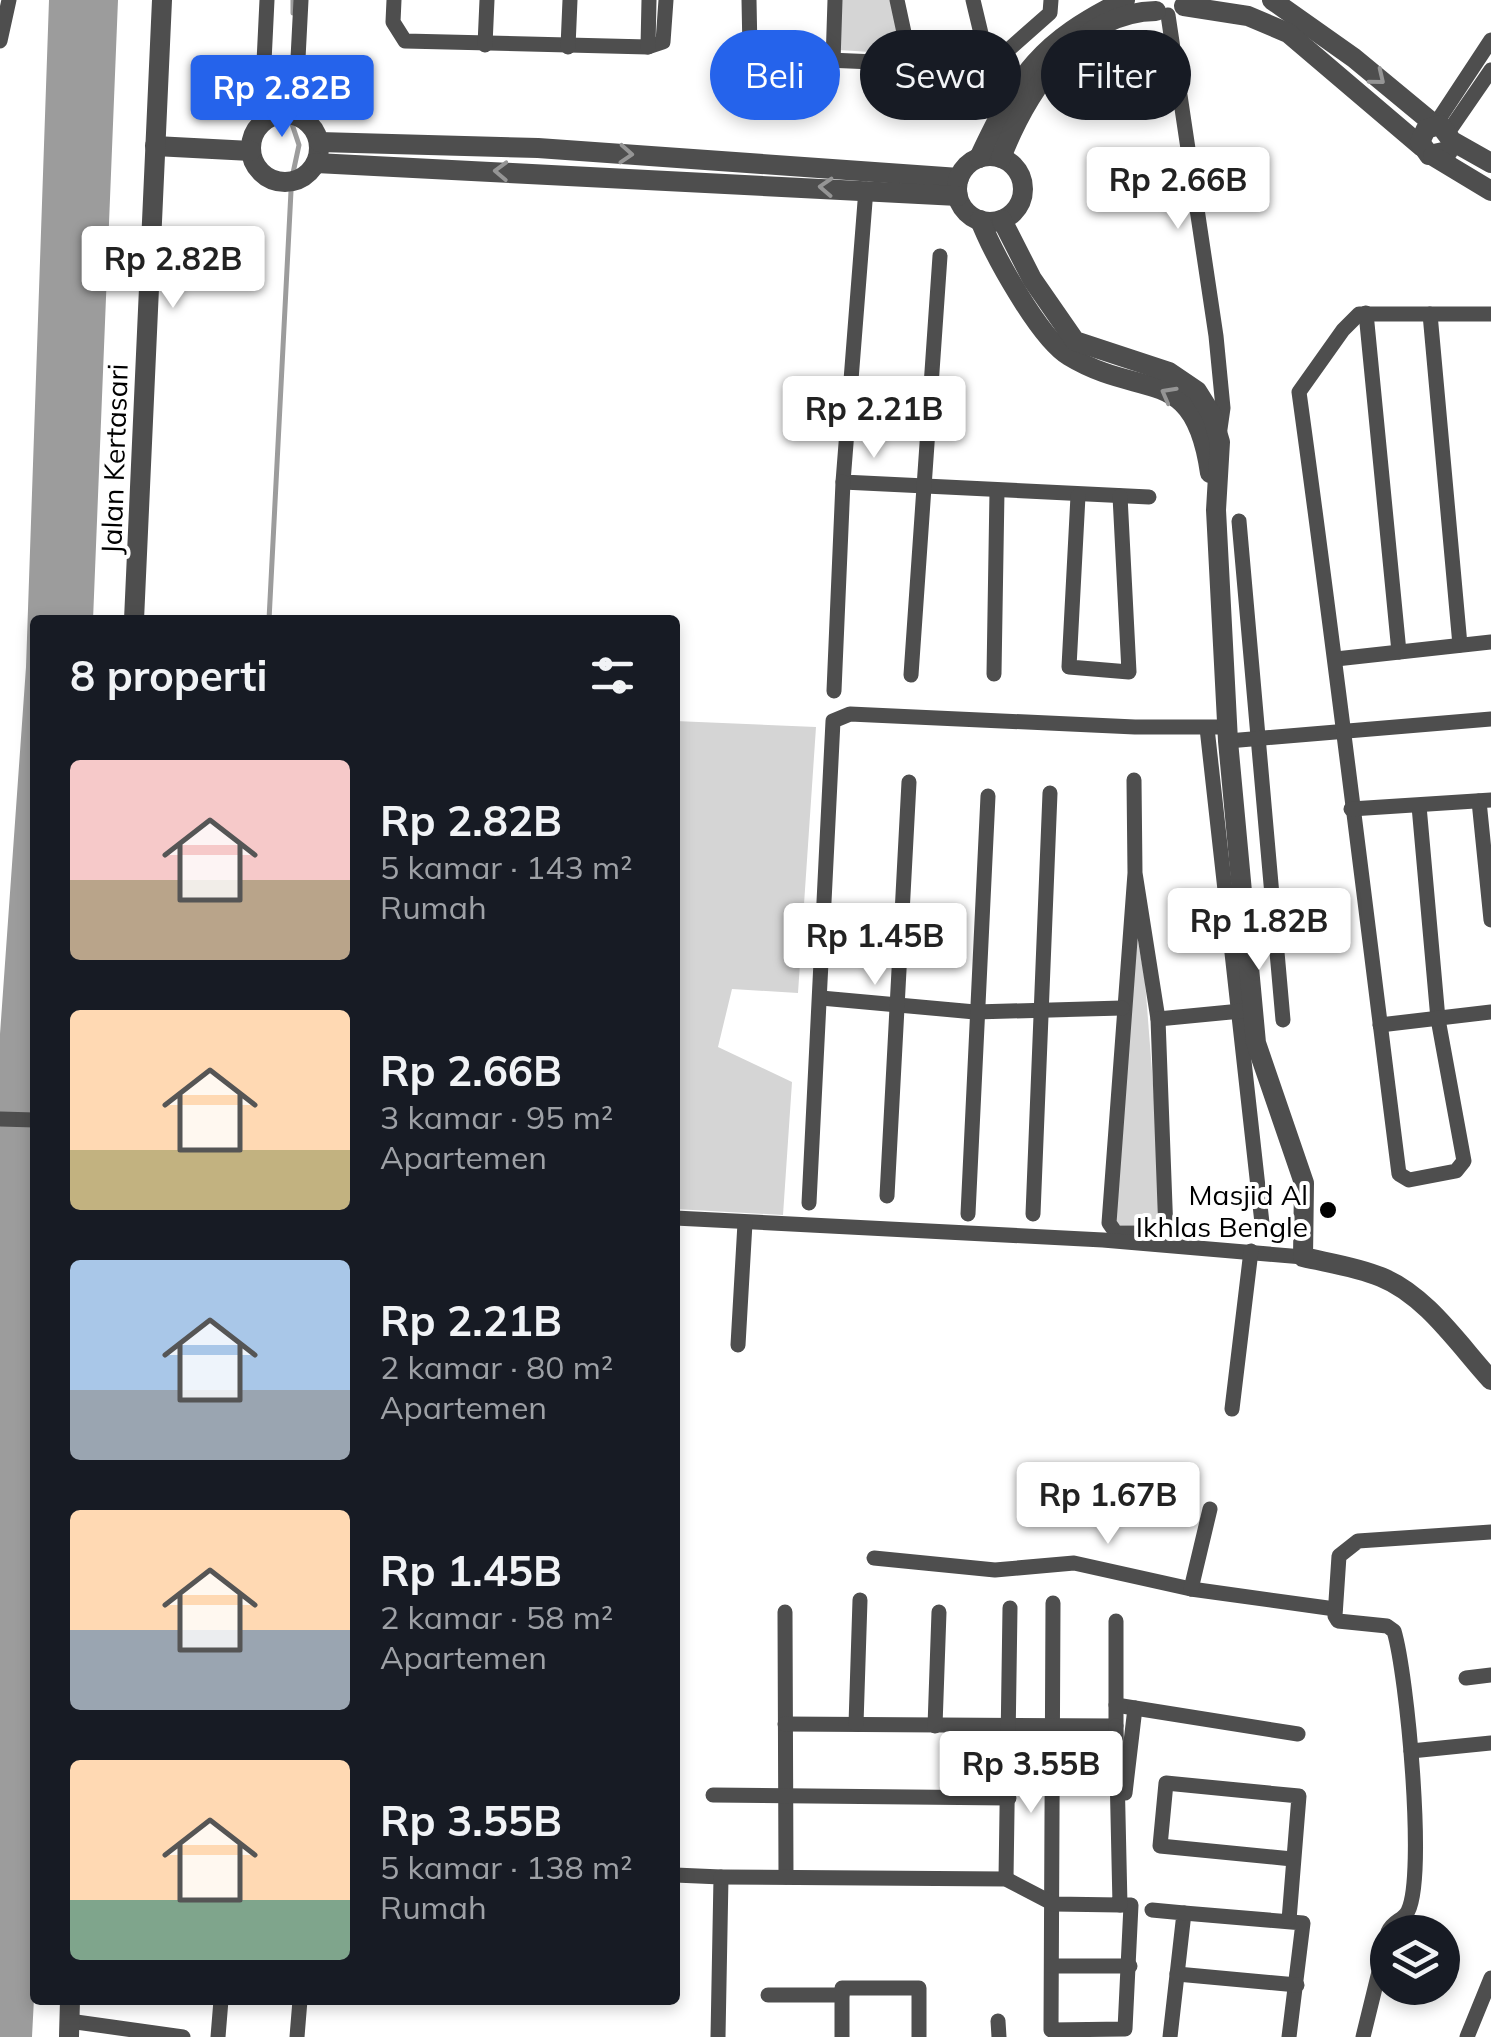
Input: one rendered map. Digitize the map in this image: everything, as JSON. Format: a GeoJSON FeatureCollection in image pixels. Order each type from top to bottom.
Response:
{"type":"FeatureCollection","features":[{"type":"Feature","properties":{"kind":"street"},"geometry":{"type":"LineString","coordinates":[[1,35],[9,0]]}},
{"type":"Feature","properties":{"kind":"street","name":"Jalan Kertasari"},"geometry":{"type":"LineString","coordinates":[[134,615],[162,0]]}},
{"type":"Feature","properties":{"kind":"street"},"geometry":{"type":"LineString","coordinates":[[267,0],[260,124],[251,150],[259,170],[277,182],[299,180],[318,153]]}},
{"type":"Feature","properties":{"kind":"street"},"geometry":{"type":"LineString","coordinates":[[301,0],[296,78],[344,101]]}},
{"type":"Feature","properties":{"kind":"street"},"geometry":{"type":"LineString","coordinates":[[394,0],[393,22],[405,41],[648,47],[663,42],[666,0]]}},
{"type":"Feature","properties":{"kind":"street"},"geometry":{"type":"LineString","coordinates":[[486,45],[487,0]]}},
{"type":"Feature","properties":{"kind":"street"},"geometry":{"type":"LineString","coordinates":[[568,46],[570,0]]}},
{"type":"Feature","properties":{"kind":"street"},"geometry":{"type":"LineString","coordinates":[[648,47],[649,0]]}},
{"type":"Feature","properties":{"kind":"street"},"geometry":{"type":"LineString","coordinates":[[749,0],[750,30]]}},
{"type":"Feature","properties":{"kind":"street"},"geometry":{"type":"LineString","coordinates":[[834,30],[835,0]]}},
{"type":"Feature","properties":{"kind":"street"},"geometry":{"type":"LineString","coordinates":[[897,0],[904,30]]}},
{"type":"Feature","properties":{"kind":"street"},"geometry":{"type":"LineString","coordinates":[[973,0],[980,30]]}},
{"type":"Feature","properties":{"kind":"street"},"geometry":{"type":"LineString","coordinates":[[1021,39],[1050,13],[1051,0]]}},
{"type":"Feature","properties":{"kind":"street"},"geometry":{"type":"LineString","coordinates":[[958,187],[979,158],[1022,75],[1052,41],[1126,0]]}},
{"type":"Feature","properties":{"kind":"street"},"geometry":{"type":"LineString","coordinates":[[1272,0],[1342,49],[1445,132],[1491,162]]}},
{"type":"Feature","properties":{"kind":"street"},"geometry":{"type":"LineString","coordinates":[[1001,158],[1025,103],[1068,50],[1135,11],[1169,6],[1248,16],[1288,33],[1428,152],[1491,191]]}},
{"type":"Feature","properties":{"kind":"street"},"geometry":{"type":"LineString","coordinates":[[1169,6],[1224,408],[1216,510],[1221,732],[1241,1012],[1262,1223]]}},
{"type":"Feature","properties":{"kind":"street"},"geometry":{"type":"LineString","coordinates":[[266,26],[300,26]]}},
{"type":"Feature","properties":{"kind":"street"},"geometry":{"type":"LineString","coordinates":[[1445,132],[1491,40]]}},
{"type":"Feature","properties":{"kind":"street"},"geometry":{"type":"LineString","coordinates":[[1445,132],[1491,70]]}},
{"type":"Feature","properties":{"kind":"street"},"geometry":{"type":"LineString","coordinates":[[260,124],[276,115],[293,115],[306,121],[318,153]]}},
{"type":"Feature","properties":{"kind":"street"},"geometry":{"type":"LineString","coordinates":[[1428,152],[1423,133],[1445,132]]}},
{"type":"Feature","properties":{"kind":"street"},"geometry":{"type":"LineString","coordinates":[[155,146],[251,150]]}},
{"type":"Feature","properties":{"kind":"street"},"geometry":{"type":"LineString","coordinates":[[318,153],[454,146],[958,187]]}},
{"type":"Feature","properties":{"kind":"street"},"geometry":{"type":"LineString","coordinates":[[454,146],[454,169]]}},
{"type":"Feature","properties":{"kind":"street"},"geometry":{"type":"LineString","coordinates":[[318,153],[454,169],[866,189],[958,187]]}},
{"type":"Feature","properties":{"kind":"street"},"geometry":{"type":"LineString","coordinates":[[958,187],[970,215],[980,220],[1002,220],[1019,205],[1022,183],[1011,163],[1001,158],[979,158]]}},
{"type":"Feature","properties":{"kind":"street"},"geometry":{"type":"LineString","coordinates":[[834,691],[843,482],[866,189]]}},
{"type":"Feature","properties":{"kind":"street"},"geometry":{"type":"LineString","coordinates":[[980,220],[995,258],[1062,350],[1114,375],[1175,394],[1196,416],[1216,510]]}},
{"type":"Feature","properties":{"kind":"street"},"geometry":{"type":"LineString","coordinates":[[1002,220],[1032,279],[1075,341],[1169,372],[1197,391],[1212,415],[1220,442]]}},
{"type":"Feature","properties":{"kind":"street"},"geometry":{"type":"LineString","coordinates":[[911,675],[940,256]]}},
{"type":"Feature","properties":{"kind":"street"},"geometry":{"type":"LineString","coordinates":[[1366,312],[1398,652]]}},
{"type":"Feature","properties":{"kind":"street"},"geometry":{"type":"LineString","coordinates":[[1420,806],[1438,1019],[1464,1161],[1456,1172],[1408,1180],[1399,1174],[1299,392],[1342,330],[1366,312],[1491,314]]}},
{"type":"Feature","properties":{"kind":"street"},"geometry":{"type":"LineString","coordinates":[[1430,314],[1460,646]]}},
{"type":"Feature","properties":{"kind":"street"},"geometry":{"type":"LineString","coordinates":[[843,482],[1149,497]]}},
{"type":"Feature","properties":{"kind":"street"},"geometry":{"type":"LineString","coordinates":[[994,674],[997,490]]}},
{"type":"Feature","properties":{"kind":"street"},"geometry":{"type":"LineString","coordinates":[[1078,496],[1069,667],[1129,672],[1120,496]]}},
{"type":"Feature","properties":{"kind":"street"},"geometry":{"type":"LineString","coordinates":[[1239,521],[1283,1020]]}},
{"type":"Feature","properties":{"kind":"street"},"geometry":{"type":"LineString","coordinates":[[1336,659],[1491,642]]}},
{"type":"Feature","properties":{"kind":"street"},"geometry":{"type":"LineString","coordinates":[[809,1203],[833,721],[840,715],[1221,732],[1259,740],[1491,719]]}},
{"type":"Feature","properties":{"kind":"street"},"geometry":{"type":"LineString","coordinates":[[1221,732],[1256,1043],[1304,1183],[1303,1258]]}},
{"type":"Feature","properties":{"kind":"street"},"geometry":{"type":"LineString","coordinates":[[1134,780],[1135,873],[1109,1223],[1116,1233],[1166,1233],[1169,1228],[1158,1019],[1135,873]]}},
{"type":"Feature","properties":{"kind":"street"},"geometry":{"type":"LineString","coordinates":[[887,1196],[909,782]]}},
{"type":"Feature","properties":{"kind":"street"},"geometry":{"type":"LineString","coordinates":[[1033,1214],[1050,793]]}},
{"type":"Feature","properties":{"kind":"street"},"geometry":{"type":"LineString","coordinates":[[968,1214],[988,796]]}},
{"type":"Feature","properties":{"kind":"street"},"geometry":{"type":"LineString","coordinates":[[1351,809],[1485,801],[1491,920]]}},
{"type":"Feature","properties":{"kind":"street"},"geometry":{"type":"LineString","coordinates":[[822,998],[975,1012],[1122,1008]]}},
{"type":"Feature","properties":{"kind":"street"},"geometry":{"type":"LineString","coordinates":[[1158,1019],[1241,1012]]}},
{"type":"Feature","properties":{"kind":"street"},"geometry":{"type":"LineString","coordinates":[[1380,1025],[1491,1012]]}},
{"type":"Feature","properties":{"kind":"street"},"geometry":{"type":"LineString","coordinates":[[0,1120],[30,1120]]}},
{"type":"Feature","properties":{"kind":"street"},"geometry":{"type":"LineString","coordinates":[[680,1218],[1251,1251],[1303,1258],[1381,1277],[1400,1288],[1423,1306],[1491,1380]]}},
{"type":"Feature","properties":{"kind":"street"},"geometry":{"type":"LineString","coordinates":[[738,1344],[745,1223]]}},
{"type":"Feature","properties":{"kind":"street"},"geometry":{"type":"LineString","coordinates":[[1232,1409],[1251,1251]]}},
{"type":"Feature","properties":{"kind":"street"},"geometry":{"type":"LineString","coordinates":[[1191,1589],[1210,1509]]}},
{"type":"Feature","properties":{"kind":"street"},"geometry":{"type":"LineString","coordinates":[[1405,1915],[1412,1896],[1410,1750],[1394,1631],[1386,1626],[1338,1621],[1338,1556],[1352,1542],[1491,1532]]}},
{"type":"Feature","properties":{"kind":"street"},"geometry":{"type":"LineString","coordinates":[[874,1558],[995,1570],[1074,1563],[1191,1589],[1335,1609]]}},
{"type":"Feature","properties":{"kind":"street"},"geometry":{"type":"LineString","coordinates":[[856,1724],[860,1600]]}},
{"type":"Feature","properties":{"kind":"street"},"geometry":{"type":"LineString","coordinates":[[680,1876],[1006,1879],[1054,1904],[1131,1905],[1125,2029],[1051,2030],[1054,1904],[1054,1603]]}},
{"type":"Feature","properties":{"kind":"street"},"geometry":{"type":"LineString","coordinates":[[1006,1879],[1010,1608]]}},
{"type":"Feature","properties":{"kind":"street"},"geometry":{"type":"LineString","coordinates":[[785,1612],[786,1877]]}},
{"type":"Feature","properties":{"kind":"street"},"geometry":{"type":"LineString","coordinates":[[934,1726],[939,1612]]}},
{"type":"Feature","properties":{"kind":"street"},"geometry":{"type":"LineString","coordinates":[[1116,1621],[1120,1905]]}},
{"type":"Feature","properties":{"kind":"street"},"geometry":{"type":"LineString","coordinates":[[1466,1678],[1491,1675]]}},
{"type":"Feature","properties":{"kind":"street"},"geometry":{"type":"LineString","coordinates":[[1116,1705],[1298,1734]]}},
{"type":"Feature","properties":{"kind":"street"},"geometry":{"type":"LineString","coordinates":[[1118,1852],[1135,1708]]}},
{"type":"Feature","properties":{"kind":"street"},"geometry":{"type":"LineString","coordinates":[[785,1724],[1116,1726]]}},
{"type":"Feature","properties":{"kind":"street"},"geometry":{"type":"LineString","coordinates":[[1410,1750],[1491,1743]]}},
{"type":"Feature","properties":{"kind":"street"},"geometry":{"type":"LineString","coordinates":[[1289,1920],[1299,1796],[1166,1783],[1160,1846],[1292,1858]]}},
{"type":"Feature","properties":{"kind":"street"},"geometry":{"type":"LineString","coordinates":[[713,1795],[1009,1798]]}},
{"type":"Feature","properties":{"kind":"street"},"geometry":{"type":"LineString","coordinates":[[718,2037],[722,1877]]}},
{"type":"Feature","properties":{"kind":"street"},"geometry":{"type":"LineString","coordinates":[[1152,1910],[1303,1923],[1289,2037]]}},
{"type":"Feature","properties":{"kind":"street"},"geometry":{"type":"LineString","coordinates":[[1170,2037],[1184,1913]]}},
{"type":"Feature","properties":{"kind":"street"},"geometry":{"type":"LineString","coordinates":[[1053,1966],[1130,1966]]}},
{"type":"Feature","properties":{"kind":"street"},"geometry":{"type":"LineString","coordinates":[[1176,1974],[1297,1985]]}},
{"type":"Feature","properties":{"kind":"street"},"geometry":{"type":"LineString","coordinates":[[1467,2037],[1486,2004],[1491,1978]]}},
{"type":"Feature","properties":{"kind":"street"},"geometry":{"type":"LineString","coordinates":[[842,2037],[842,1988],[919,1988],[919,2037]]}},
{"type":"Feature","properties":{"kind":"street"},"geometry":{"type":"LineString","coordinates":[[768,1995],[842,1995]]}},
{"type":"Feature","properties":{"kind":"street"},"geometry":{"type":"LineString","coordinates":[[218,2037],[221,2005]]}},
{"type":"Feature","properties":{"kind":"street"},"geometry":{"type":"LineString","coordinates":[[297,2037],[300,2005]]}},
{"type":"Feature","properties":{"kind":"street"},"geometry":{"type":"LineString","coordinates":[[1363,2037],[1371,2005]]}},
{"type":"Feature","properties":{"kind":"street"},"geometry":{"type":"LineString","coordinates":[[69,2019],[183,2037]]}},
{"type":"Feature","properties":{"kind":"shaded area"},"geometry":{"type":"Polygon","coordinates":[[[49,0],[118,0],[93,615],[30,615],[30,2005],[34,2005],[32,2037],[0,2037],[0,1034],[26,667],[49,0]]]}},
{"type":"Feature","properties":{"kind":"shaded area"},"geometry":{"type":"Polygon","coordinates":[[[840,0],[892,0],[898,30],[860,30],[860,51],[840,50],[840,0]]]}},
{"type":"Feature","properties":{"kind":"shaded area"},"geometry":{"type":"Polygon","coordinates":[[[680,721],[816,727],[798,993],[732,989],[718,1047],[792,1082],[783,1215],[680,1209],[680,721]]]}},
{"type":"Feature","properties":{"kind":"shaded area"},"geometry":{"type":"Polygon","coordinates":[[[1134,918],[1145,981],[1164,1226],[1113,1225],[1134,918]]]}},
{"type":"Feature","properties":{"kind":"waterway"},"geometry":{"type":"LineString","coordinates":[[293,0],[293,13]]}},
{"type":"Feature","properties":{"kind":"waterway"},"geometry":{"type":"LineString","coordinates":[[290,78],[290,105]]}},
{"type":"Feature","properties":{"kind":"waterway"},"geometry":{"type":"LineString","coordinates":[[292,124],[299,145],[293,173]]}},
{"type":"Feature","properties":{"kind":"waterway"},"geometry":{"type":"LineString","coordinates":[[269,615],[291,191]]}},
{"type":"Feature","properties":{"kind":"place","name":"Masjid Al Ikhlas Bengle"},"geometry":{"type":"Point","coordinates":[1328,1210]}}]}
